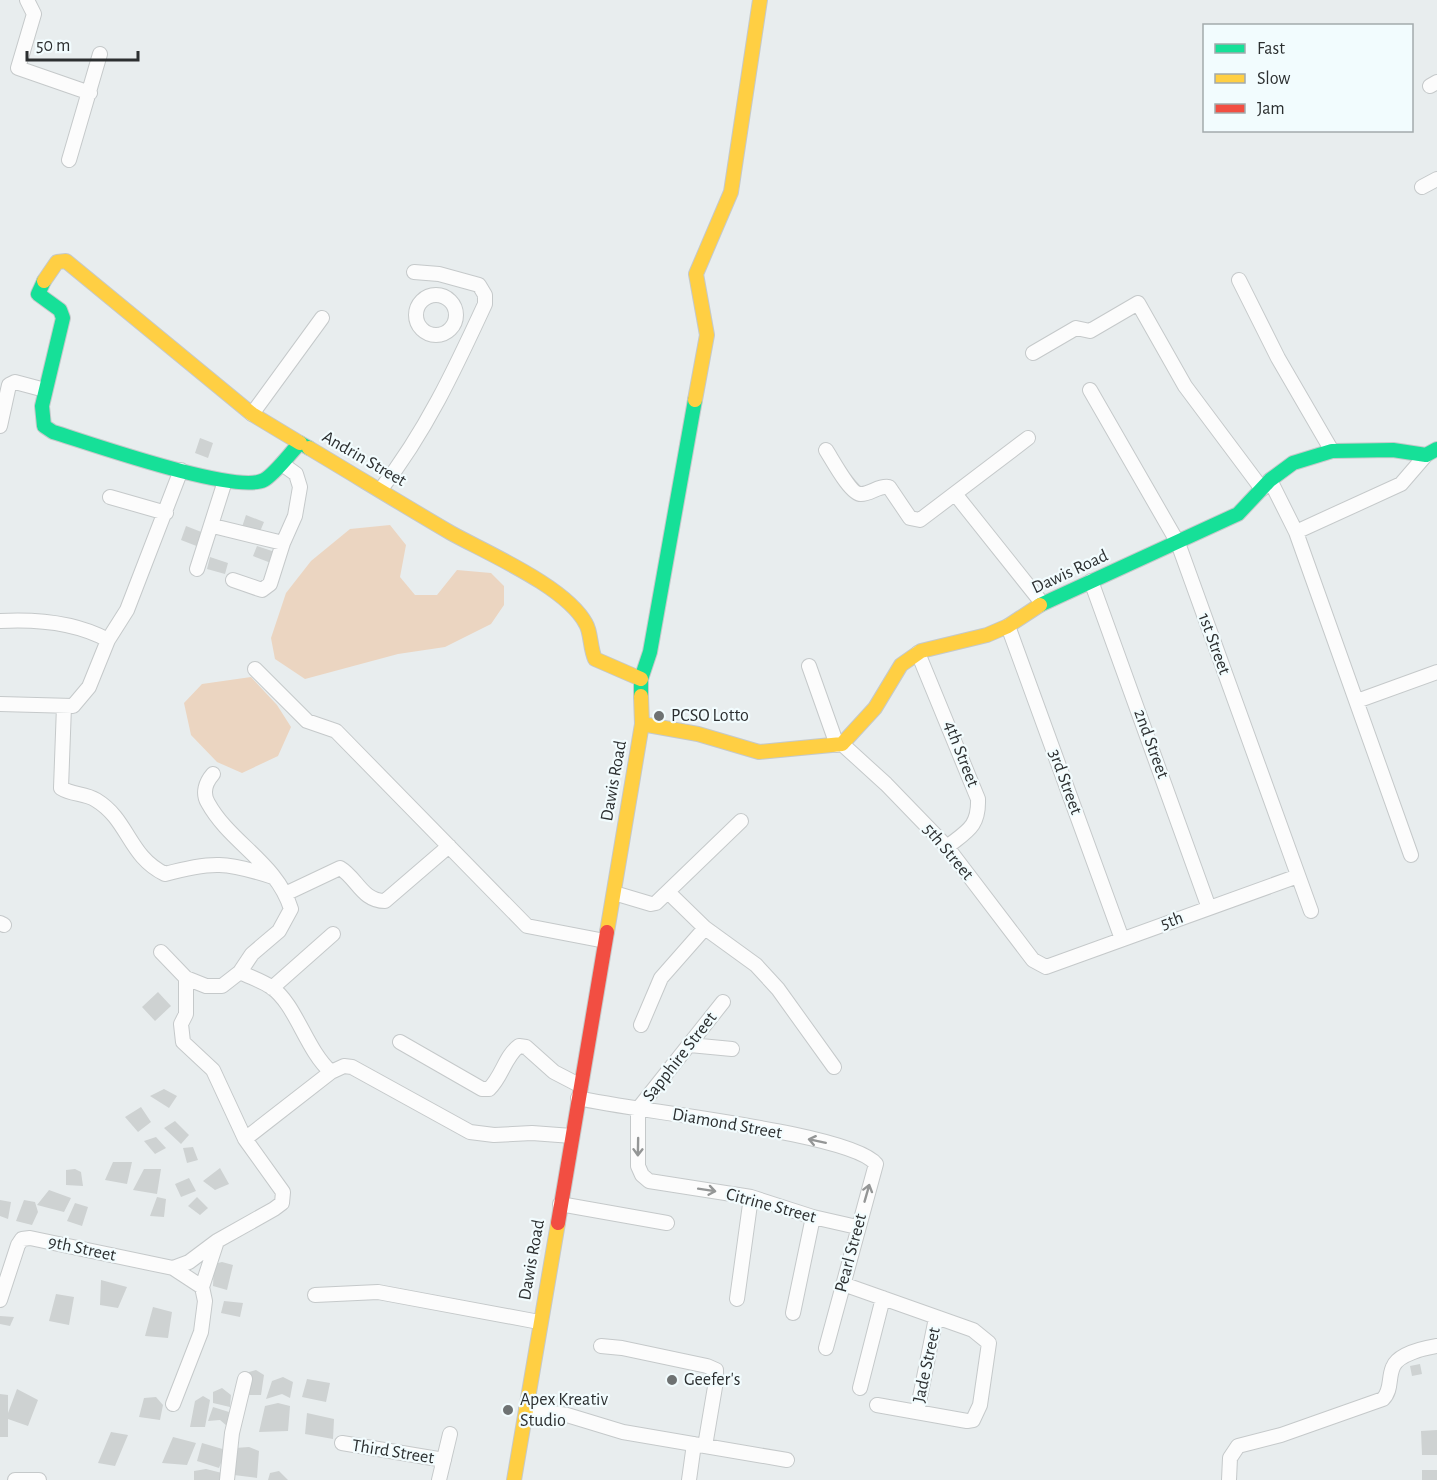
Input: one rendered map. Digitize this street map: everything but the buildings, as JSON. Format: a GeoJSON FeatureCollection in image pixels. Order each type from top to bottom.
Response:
{"type":"FeatureCollection","features":[{"type":"Feature","properties":{"kind":"street"},"geometry":{"type":"LineString","coordinates":[[27,0],[34,14],[18,68],[90,93]]}},
{"type":"Feature","properties":{"kind":"street"},"geometry":{"type":"LineString","coordinates":[[642,724],[641,679],[650,652],[707,335],[696,274],[723,216],[730,192],[760,0]]}},
{"type":"Feature","properties":{"kind":"street"},"geometry":{"type":"LineString","coordinates":[[69,160],[100,54]]}},
{"type":"Feature","properties":{"kind":"street"},"geometry":{"type":"LineString","coordinates":[[1422,187],[1437,179]]}},
{"type":"Feature","properties":{"kind":"street"},"geometry":{"type":"LineString","coordinates":[[0,426],[9,385],[15,382],[45,390],[63,318],[60,310],[38,294],[38,290],[55,264],[64,260],[95,283],[252,414],[300,443]]}},
{"type":"Feature","properties":{"kind":"street"},"geometry":{"type":"LineString","coordinates":[[381,489],[400,465],[447,386],[484,304],[482,288],[439,274],[414,272]]}},
{"type":"Feature","properties":{"kind":"street"},"geometry":{"type":"LineString","coordinates":[[1239,280],[1278,357],[1332,451]]}},
{"type":"Feature","properties":{"kind":"street"},"geometry":{"type":"LineString","coordinates":[[1033,353],[1071,330],[1079,328],[1090,331],[1138,303],[1185,386],[1266,484],[1296,532],[1411,855]]}},
{"type":"Feature","properties":{"kind":"street"},"geometry":{"type":"LineString","coordinates":[[252,414],[322,318]]}},
{"type":"Feature","properties":{"kind":"street"},"geometry":{"type":"LineString","coordinates":[[454,324],[470,335]]}},
{"type":"Feature","properties":{"kind":"street","name":"Andrin Street"},"geometry":{"type":"LineString","coordinates":[[45,390],[42,406],[44,426],[53,432],[225,481],[257,483],[264,480],[300,443],[567,601],[587,625],[589,645],[595,659],[641,679]]}},
{"type":"Feature","properties":{"kind":"street","name":"1st Street"},"geometry":{"type":"LineString","coordinates":[[1090,390],[1178,543],[1311,911]]}},
{"type":"Feature","properties":{"kind":"street"},"geometry":{"type":"LineString","coordinates":[[826,450],[853,491],[862,494],[885,486],[889,487],[910,518],[920,520],[957,495],[1028,438]]}},
{"type":"Feature","properties":{"kind":"street","name":"Dawis Road"},"geometry":{"type":"LineString","coordinates":[[514,1480],[642,724],[698,734],[759,752],[839,744],[875,708],[901,665],[918,653],[987,635],[1008,626],[1042,603],[1238,514],[1266,484],[1293,464],[1332,451],[1431,452]]}},
{"type":"Feature","properties":{"kind":"street"},"geometry":{"type":"LineString","coordinates":[[1296,532],[1401,484],[1431,452]]}},
{"type":"Feature","properties":{"kind":"street"},"geometry":{"type":"LineString","coordinates":[[233,580],[262,591],[270,584],[283,543],[295,516],[300,488],[296,474],[282,464]]}},
{"type":"Feature","properties":{"kind":"street"},"geometry":{"type":"LineString","coordinates":[[0,704],[73,705],[84,694],[108,640],[127,610],[181,470]]}},
{"type":"Feature","properties":{"kind":"street"},"geometry":{"type":"LineString","coordinates":[[197,569],[213,526],[225,481]]}},
{"type":"Feature","properties":{"kind":"street"},"geometry":{"type":"LineString","coordinates":[[957,495],[1042,603]]}},
{"type":"Feature","properties":{"kind":"street"},"geometry":{"type":"LineString","coordinates":[[110,497],[166,513]]}},
{"type":"Feature","properties":{"kind":"street"},"geometry":{"type":"LineString","coordinates":[[213,526],[283,543]]}},
{"type":"Feature","properties":{"kind":"street","name":"2nd Street"},"geometry":{"type":"LineString","coordinates":[[1091,581],[1209,908]]}},
{"type":"Feature","properties":{"kind":"street"},"geometry":{"type":"LineString","coordinates":[[0,621],[37,619],[93,632],[108,640]]}},
{"type":"Feature","properties":{"kind":"street","name":"3rd Street"},"geometry":{"type":"LineString","coordinates":[[1008,626],[1122,939]]}},
{"type":"Feature","properties":{"kind":"street","name":"4th Street"},"geometry":{"type":"LineString","coordinates":[[918,653],[978,799],[979,814],[972,828],[947,847]]}},
{"type":"Feature","properties":{"kind":"street"},"geometry":{"type":"LineString","coordinates":[[809,666],[839,744]]}},
{"type":"Feature","properties":{"kind":"street"},"geometry":{"type":"LineString","coordinates":[[255,669],[307,721],[336,730],[527,926],[605,941]]}},
{"type":"Feature","properties":{"kind":"street"},"geometry":{"type":"LineString","coordinates":[[1358,701],[1437,672]]}},
{"type":"Feature","properties":{"kind":"street"},"geometry":{"type":"LineString","coordinates":[[64,706],[60,788],[71,794],[95,799],[121,823],[137,854],[150,867],[165,874],[204,864],[241,866],[273,877]]}},
{"type":"Feature","properties":{"kind":"street","name":"5th Street"},"geometry":{"type":"LineString","coordinates":[[839,744],[886,784],[947,847],[1033,960],[1046,967]]}},
{"type":"Feature","properties":{"kind":"street"},"geometry":{"type":"LineString","coordinates":[[161,952],[186,978],[206,986],[222,986],[240,972],[252,954],[279,931],[291,909],[285,894],[263,862],[233,833],[207,802],[205,790],[207,781],[213,774]]}},
{"type":"Feature","properties":{"kind":"street"},"geometry":{"type":"LineString","coordinates":[[614,893],[651,904],[657,903],[741,821]]}},
{"type":"Feature","properties":{"kind":"street"},"geometry":{"type":"LineString","coordinates":[[285,894],[340,868],[346,871],[360,890],[377,901],[385,901],[449,846]]}},
{"type":"Feature","properties":{"kind":"street","name":"5th"},"geometry":{"type":"LineString","coordinates":[[1046,967],[1298,876]]}},
{"type":"Feature","properties":{"kind":"street"},"geometry":{"type":"LineString","coordinates":[[668,892],[705,928],[756,965],[778,989],[834,1067]]}},
{"type":"Feature","properties":{"kind":"street"},"geometry":{"type":"LineString","coordinates":[[641,1024],[661,978],[705,928]]}},
{"type":"Feature","properties":{"kind":"street"},"geometry":{"type":"LineString","coordinates":[[272,988],[333,934]]}},
{"type":"Feature","properties":{"kind":"street"},"geometry":{"type":"LineString","coordinates":[[240,972],[272,988],[296,1019],[322,1064],[331,1072]]}},
{"type":"Feature","properties":{"kind":"street"},"geometry":{"type":"LineString","coordinates":[[174,1268],[189,1262],[217,1241],[282,1203],[283,1192],[245,1139],[213,1070],[183,1042],[181,1024],[186,1014],[186,978]]}},
{"type":"Feature","properties":{"kind":"street","name":"Sapphire Street"},"geometry":{"type":"LineString","coordinates":[[649,1181],[642,1175],[638,1166],[638,1109],[723,1002]]}},
{"type":"Feature","properties":{"kind":"street","name":"Diamond Street"},"geometry":{"type":"LineString","coordinates":[[400,1042],[482,1089],[489,1089],[495,1084],[513,1051],[519,1046],[526,1047],[580,1092],[612,1107],[713,1119],[844,1147],[872,1160]]}},
{"type":"Feature","properties":{"kind":"street"},"geometry":{"type":"LineString","coordinates":[[690,1045],[732,1049]]}},
{"type":"Feature","properties":{"kind":"street"},"geometry":{"type":"LineString","coordinates":[[245,1139],[331,1072],[344,1066],[352,1067],[470,1132],[572,1136]]}},
{"type":"Feature","properties":{"kind":"street","name":"Pearl Street"},"geometry":{"type":"LineString","coordinates":[[826,1348],[857,1227],[876,1164],[872,1160]]}},
{"type":"Feature","properties":{"kind":"street","name":"Citrine Street"},"geometry":{"type":"LineString","coordinates":[[649,1181],[752,1197],[813,1217],[857,1227]]}},
{"type":"Feature","properties":{"kind":"street"},"geometry":{"type":"LineString","coordinates":[[737,1299],[752,1197]]}},
{"type":"Feature","properties":{"kind":"street"},"geometry":{"type":"LineString","coordinates":[[560,1204],[667,1223]]}},
{"type":"Feature","properties":{"kind":"street"},"geometry":{"type":"LineString","coordinates":[[793,1314],[813,1217]]}},
{"type":"Feature","properties":{"kind":"street","name":"9th Street"},"geometry":{"type":"LineString","coordinates":[[0,1300],[22,1239],[30,1238],[174,1268],[202,1287]]}},
{"type":"Feature","properties":{"kind":"street"},"geometry":{"type":"LineString","coordinates":[[173,1404],[201,1332],[204,1300],[202,1287],[217,1241]]}},
{"type":"Feature","properties":{"kind":"street"},"geometry":{"type":"LineString","coordinates":[[843,1284],[973,1330],[987,1340],[989,1352],[981,1405],[976,1417],[967,1421],[878,1405]]}},
{"type":"Feature","properties":{"kind":"street"},"geometry":{"type":"LineString","coordinates":[[315,1294],[378,1292],[539,1322]]}},
{"type":"Feature","properties":{"kind":"street"},"geometry":{"type":"LineString","coordinates":[[860,1388],[883,1298]]}},
{"type":"Feature","properties":{"kind":"street","name":"Jade Street"},"geometry":{"type":"LineString","coordinates":[[917,1413],[936,1318]]}},
{"type":"Feature","properties":{"kind":"street"},"geometry":{"type":"LineString","coordinates":[[601,1346],[707,1365],[716,1370],[717,1381],[689,1480]]}},
{"type":"Feature","properties":{"kind":"street"},"geometry":{"type":"LineString","coordinates":[[1229,1480],[1230,1458],[1238,1446],[1281,1435],[1383,1399],[1388,1394],[1393,1367],[1398,1361],[1423,1349],[1437,1346]]}},
{"type":"Feature","properties":{"kind":"street"},"geometry":{"type":"LineString","coordinates":[[227,1480],[232,1433],[245,1379]]}},
{"type":"Feature","properties":{"kind":"street"},"geometry":{"type":"LineString","coordinates":[[526,1409],[567,1415],[623,1432],[787,1460]]}},
{"type":"Feature","properties":{"kind":"street"},"geometry":{"type":"LineString","coordinates":[[439,1480],[450,1434]]}},
{"type":"Feature","properties":{"kind":"street","name":"Third Street"},"geometry":{"type":"LineString","coordinates":[[342,1443],[444,1460]]}},
{"type":"Feature","properties":{"kind":"street"},"geometry":{"type":"LineString","coordinates":[[15,1480],[39,1480]]}},
{"type":"Feature","properties":{"kind":"shaded area"},"geometry":{"type":"Polygon","coordinates":[[[390,525],[406,545],[400,577],[415,595],[437,595],[457,570],[491,573],[504,586],[504,605],[491,624],[445,647],[398,654],[305,679],[275,659],[271,638],[286,593],[311,561],[350,529],[390,525]]]}},
{"type":"Feature","properties":{"kind":"shaded area"},"geometry":{"type":"Polygon","coordinates":[[[251,677],[277,705],[291,727],[278,756],[242,773],[217,762],[191,735],[184,703],[202,684],[251,677]]]}},
{"type":"Feature","properties":{"kind":"traffic: fast"},"geometry":{"type":"LineString","coordinates":[[44,281],[38,294],[60,310],[63,318],[42,406],[44,426],[53,432],[162,466],[248,483],[268,477],[300,443],[309,448]]}},
{"type":"Feature","properties":{"kind":"traffic: fast"},"geometry":{"type":"LineString","coordinates":[[641,696],[641,679],[650,652],[695,400]]}},
{"type":"Feature","properties":{"kind":"traffic: fast"},"geometry":{"type":"LineString","coordinates":[[1040,605],[1238,514],[1270,480],[1293,463],[1332,451],[1393,450],[1426,455],[1437,449]]}},
{"type":"Feature","properties":{"kind":"traffic: slow"},"geometry":{"type":"LineString","coordinates":[[695,400],[707,335],[696,274],[731,192],[760,0]]}},
{"type":"Feature","properties":{"kind":"traffic: slow"},"geometry":{"type":"LineString","coordinates":[[44,281],[57,262],[66,261],[252,414],[300,443]]}},
{"type":"Feature","properties":{"kind":"traffic: slow"},"geometry":{"type":"LineString","coordinates":[[309,448],[451,533],[544,584],[576,610],[586,624],[595,659],[641,679]]}},
{"type":"Feature","properties":{"kind":"traffic: slow"},"geometry":{"type":"LineString","coordinates":[[642,724],[698,734],[759,752],[842,744],[875,708],[901,665],[921,651],[987,635],[1008,626],[1040,605]]}},
{"type":"Feature","properties":{"kind":"traffic: slow"},"geometry":{"type":"LineString","coordinates":[[607,932],[642,724],[641,696]]}},
{"type":"Feature","properties":{"kind":"traffic: slow"},"geometry":{"type":"LineString","coordinates":[[514,1480],[558,1223]]}},
{"type":"Feature","properties":{"kind":"traffic: jam"},"geometry":{"type":"LineString","coordinates":[[558,1223],[607,932]]}},
{"type":"Feature","properties":{"kind":"place","name":"PCSO Lotto"},"geometry":{"type":"Point","coordinates":[659,716]}},
{"type":"Feature","properties":{"kind":"place","name":"Geefer's"},"geometry":{"type":"Point","coordinates":[672,1380]}},
{"type":"Feature","properties":{"kind":"place","name":"Apex Kreativ Studio"},"geometry":{"type":"Point","coordinates":[508,1410]}}]}
